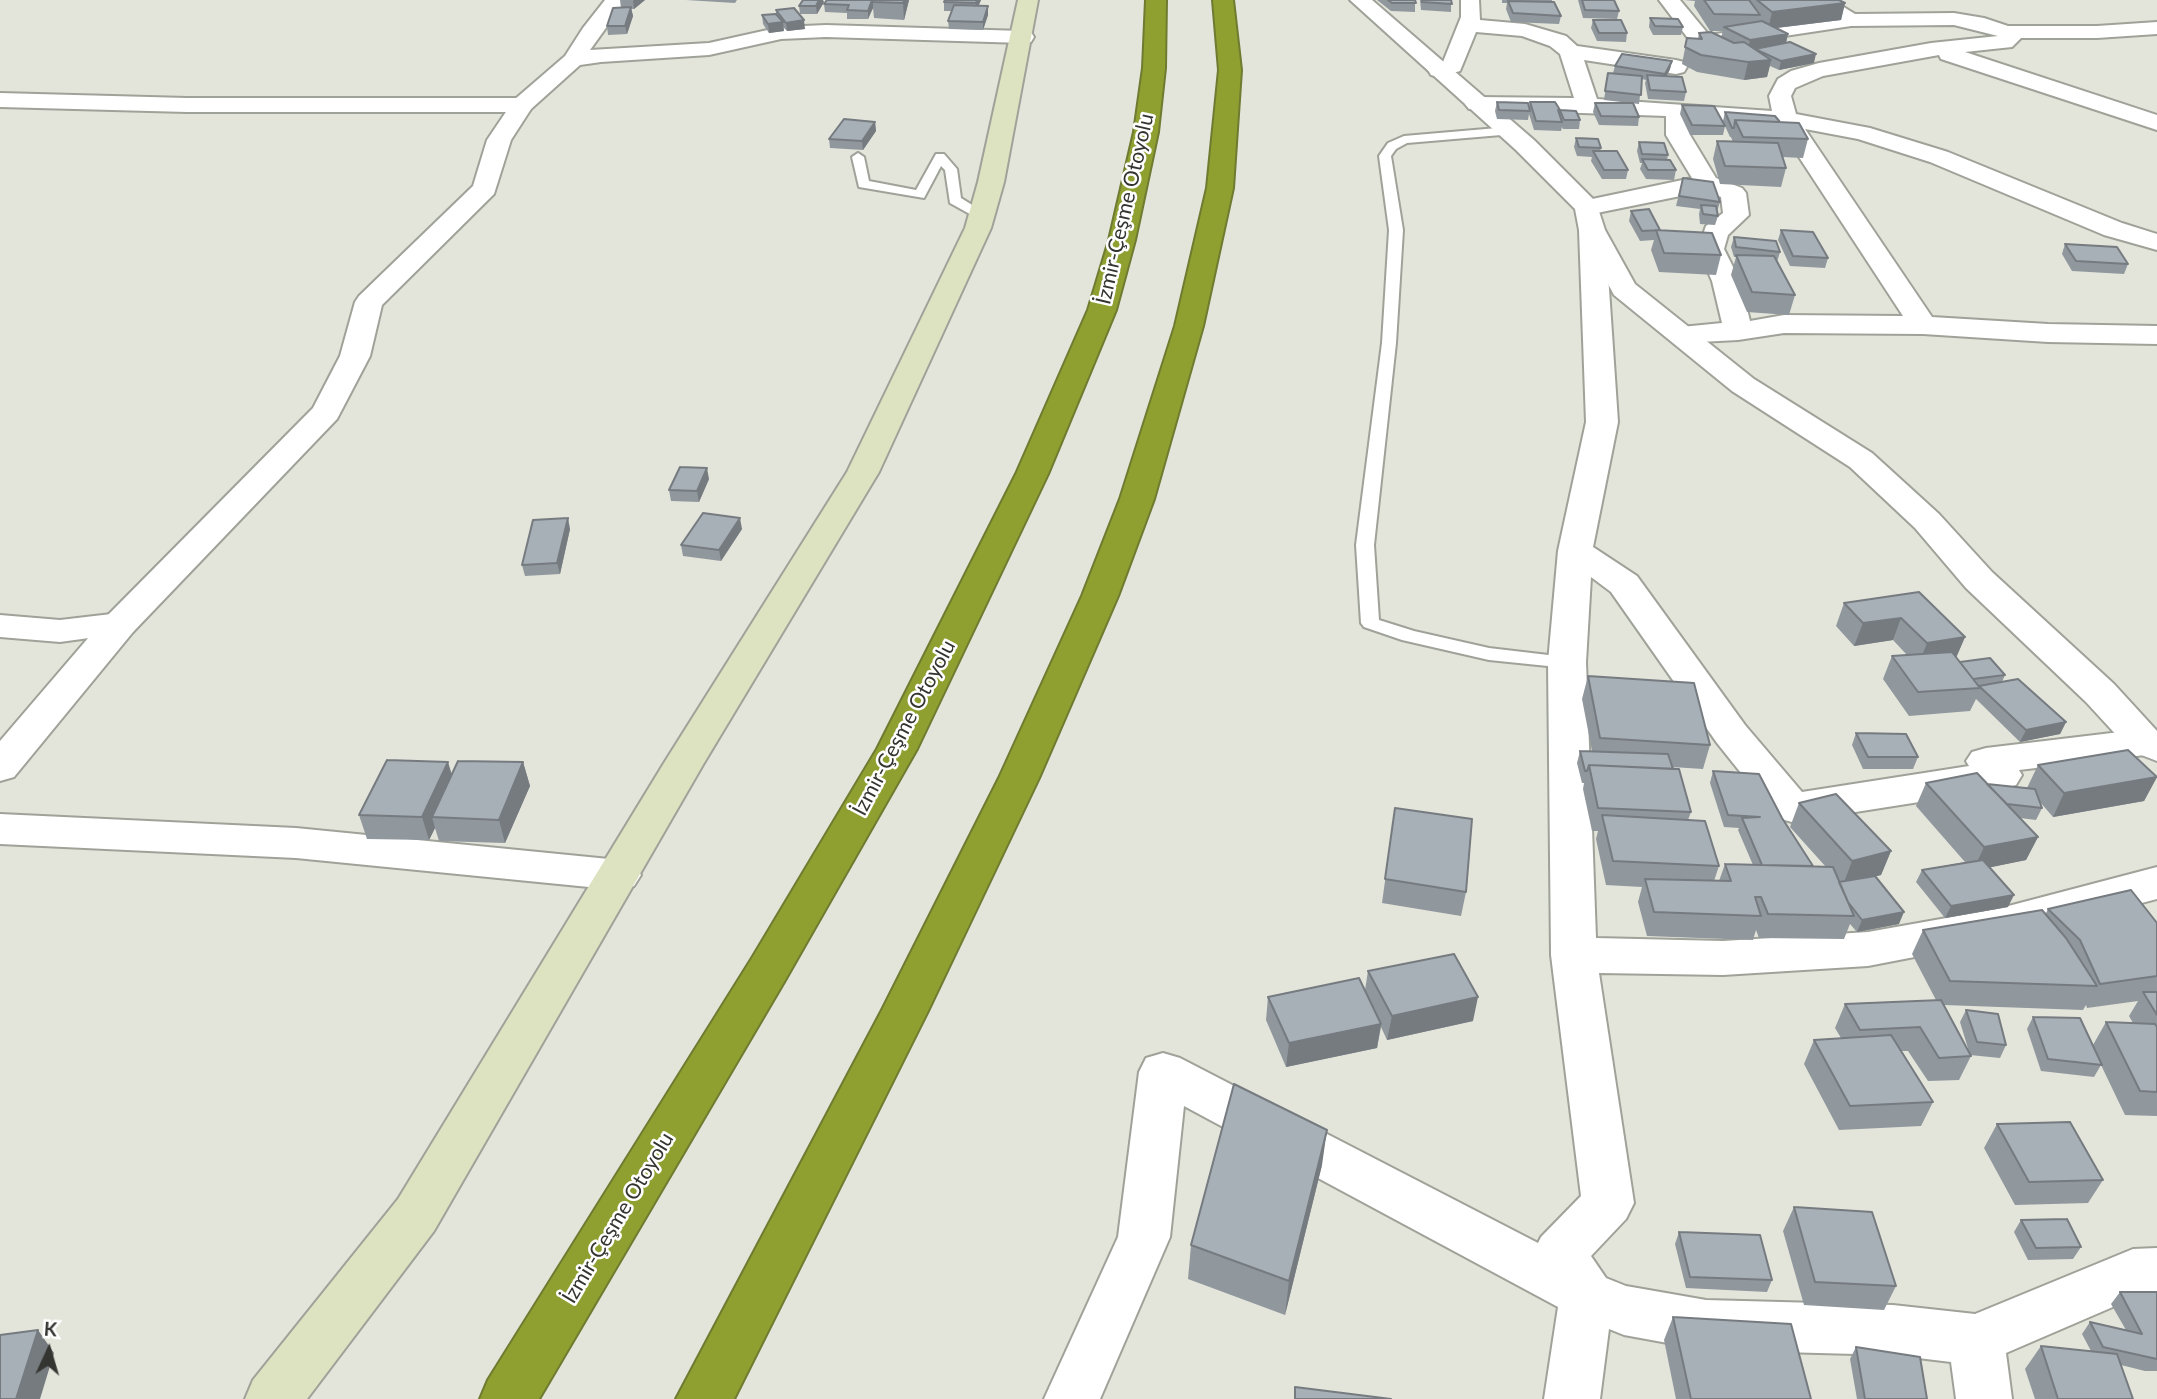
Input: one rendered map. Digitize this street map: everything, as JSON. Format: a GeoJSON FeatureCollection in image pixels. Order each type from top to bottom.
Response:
{"type":"FeatureCollection","features":[{"type":"Feature","properties":{"kind":"highway","name":"İzmir-Çeşme Otoyolu"},"geometry":{"type":"LineString","coordinates":[[508,1399],[768,970],[897,749],[1032,474],[1102,310],[1122,240],[1146,132],[1154,68],[1156,0]]}},
{"type":"Feature","properties":{"kind":"highway"},"geometry":{"type":"LineString","coordinates":[[704,1399],[905,1011],[1020,778],[1100,596],[1137,499],[1189,326],[1220,188],[1230,70],[1223,0]]}},
{"type":"Feature","properties":{"kind":"main road"},"geometry":{"type":"LineString","coordinates":[[273,1399],[416,1215],[863,472],[982,215],[1023,37],[1028,0]]}},
{"type":"Feature","properties":{"kind":"street"},"geometry":{"type":"LineString","coordinates":[[0,767],[120,624],[326,412],[355,356],[369,302],[485,188],[499,140],[522,105],[573,60],[590,32],[616,0]]}},
{"type":"Feature","properties":{"kind":"street"},"geometry":{"type":"LineString","coordinates":[[1360,0],[1509,131],[1589,219],[1624,289],[1743,385],[1861,460],[1927,522],[1979,580],[2100,693],[2151,745]]}},
{"type":"Feature","properties":{"kind":"street"},"geometry":{"type":"LineString","coordinates":[[1439,70],[1452,66],[1471,17],[1470,0]]}},
{"type":"Feature","properties":{"kind":"street"},"geometry":{"type":"LineString","coordinates":[[1669,0],[1694,33],[1705,42]]}},
{"type":"Feature","properties":{"kind":"street"},"geometry":{"type":"LineString","coordinates":[[1818,0],[1851,20],[2157,123]]}},
{"type":"Feature","properties":{"kind":"street"},"geometry":{"type":"LineString","coordinates":[[1738,331],[1726,281],[1711,249],[1715,232],[1736,215],[1733,193],[1707,183],[1678,135],[1683,88],[1671,57],[1676,48],[1851,20],[1976,13],[2011,37],[2004,42],[1931,49],[1819,69],[1786,84],[1780,96],[1786,119],[1923,325]]}},
{"type":"Feature","properties":{"kind":"street"},"geometry":{"type":"LineString","coordinates":[[1468,25],[1543,35],[1558,41],[1570,52],[1683,88],[1786,119],[1862,134],[1939,157],[2113,229],[2157,242]]}},
{"type":"Feature","properties":{"kind":"street"},"geometry":{"type":"LineString","coordinates":[[2007,32],[2097,32],[2157,28]]}},
{"type":"Feature","properties":{"kind":"street"},"geometry":{"type":"LineString","coordinates":[[573,60],[601,54],[709,49],[781,33],[825,31],[1023,37]]}},
{"type":"Feature","properties":{"kind":"street"},"geometry":{"type":"LineString","coordinates":[[2097,32],[2145,48]]}},
{"type":"Feature","properties":{"kind":"street"},"geometry":{"type":"LineString","coordinates":[[1570,52],[1588,105]]}},
{"type":"Feature","properties":{"kind":"street"},"geometry":{"type":"LineString","coordinates":[[1477,104],[1588,105],[1683,88]]}},
{"type":"Feature","properties":{"kind":"street"},"geometry":{"type":"LineString","coordinates":[[0,100],[187,106],[522,105]]}},
{"type":"Feature","properties":{"kind":"street"},"geometry":{"type":"LineString","coordinates":[[1589,219],[1707,183]]}},
{"type":"Feature","properties":{"kind":"street"},"geometry":{"type":"LineString","coordinates":[[1572,1399],[1587,1295],[1560,1253],[1608,1203],[1574,955],[1567,662],[1576,551],[1602,422],[1589,219]]}},
{"type":"Feature","properties":{"kind":"street"},"geometry":{"type":"LineString","coordinates":[[1681,334],[1738,331],[1784,324],[1923,325],[2048,333],[2157,335]]}},
{"type":"Feature","properties":{"kind":"street"},"geometry":{"type":"LineString","coordinates":[[1576,551],[1624,584],[1731,734],[1793,808],[2001,775],[1986,761],[2151,745]]}},
{"type":"Feature","properties":{"kind":"street"},"geometry":{"type":"LineString","coordinates":[[0,626],[60,631],[120,624]]}},
{"type":"Feature","properties":{"kind":"street"},"geometry":{"type":"LineString","coordinates":[[60,631],[75,675]]}},
{"type":"Feature","properties":{"kind":"street"},"geometry":{"type":"LineString","coordinates":[[0,829],[296,843],[619,875]]}},
{"type":"Feature","properties":{"kind":"street"},"geometry":{"type":"LineString","coordinates":[[1574,955],[1723,958],[1868,949],[1997,925],[2157,883]]}},
{"type":"Feature","properties":{"kind":"street"},"geometry":{"type":"LineString","coordinates":[[1072,1399],[1144,1237],[1163,1072],[1587,1295],[1624,1310],[1706,1325],[1893,1330],[1976,1339],[2133,1273],[2157,1272]]}},
{"type":"Feature","properties":{"kind":"street"},"geometry":{"type":"LineString","coordinates":[[1976,1339],[1984,1399]]}},
{"type":"Feature","properties":{"kind":"lane"},"geometry":{"type":"LineString","coordinates":[[1509,131],[1404,140],[1392,146],[1385,156],[1396,230],[1389,343],[1365,545],[1370,622],[1409,636],[1463,649],[1567,662]]}},
{"type":"Feature","properties":{"kind":"lane"},"geometry":{"type":"LineString","coordinates":[[858,157],[863,184],[920,195],[940,157],[951,169],[955,200],[982,215]]}},
{"type":"Feature","properties":{"kind":"building"},"geometry":{"type":"Polygon","coordinates":[[[803,0],[819,0],[816,6],[799,6],[803,0]]]}},
{"type":"Feature","properties":{"kind":"building"},"geometry":{"type":"Polygon","coordinates":[[[827,0],[872,0],[868,11],[847,10],[849,5],[824,4],[827,0]]]}},
{"type":"Feature","properties":{"kind":"building"},"geometry":{"type":"Polygon","coordinates":[[[873,0],[904,0],[903,3],[873,0]]]}},
{"type":"Feature","properties":{"kind":"building"},"geometry":{"type":"Polygon","coordinates":[[[977,0],[976,3],[944,2],[977,0]]]}},
{"type":"Feature","properties":{"kind":"building"},"geometry":{"type":"Polygon","coordinates":[[[1388,0],[1415,0],[1416,3],[1392,3],[1388,0]]]}},
{"type":"Feature","properties":{"kind":"building"},"geometry":{"type":"Polygon","coordinates":[[[1451,0],[1452,4],[1422,2],[1451,0]]]}},
{"type":"Feature","properties":{"kind":"building"},"geometry":{"type":"Polygon","coordinates":[[[1582,0],[1614,0],[1619,11],[1585,10],[1582,0]]]}},
{"type":"Feature","properties":{"kind":"building"},"geometry":{"type":"Polygon","coordinates":[[[1704,0],[1749,0],[1760,15],[1714,14],[1704,0]]]}},
{"type":"Feature","properties":{"kind":"building"},"geometry":{"type":"Polygon","coordinates":[[[1757,0],[1839,0],[1845,3],[1772,12],[1757,0]]]}},
{"type":"Feature","properties":{"kind":"building"},"geometry":{"type":"Polygon","coordinates":[[[1508,1],[1554,2],[1561,16],[1513,13],[1508,1]]]}},
{"type":"Feature","properties":{"kind":"building"},"geometry":{"type":"Polygon","coordinates":[[[954,5],[988,6],[983,22],[948,21],[954,5]]]}},
{"type":"Feature","properties":{"kind":"building"},"geometry":{"type":"Polygon","coordinates":[[[631,7],[625,26],[607,26],[613,8],[631,7]]]}},
{"type":"Feature","properties":{"kind":"building"},"geometry":{"type":"Polygon","coordinates":[[[794,8],[804,20],[786,23],[776,10],[794,8]]]}},
{"type":"Feature","properties":{"kind":"building"},"geometry":{"type":"Polygon","coordinates":[[[776,14],[783,22],[768,24],[762,15],[776,14]]]}},
{"type":"Feature","properties":{"kind":"building"},"geometry":{"type":"Polygon","coordinates":[[[1650,18],[1678,19],[1683,27],[1655,26],[1650,18]]]}},
{"type":"Feature","properties":{"kind":"building"},"geometry":{"type":"Polygon","coordinates":[[[1593,20],[1621,20],[1627,33],[1599,33],[1593,20]]]}},
{"type":"Feature","properties":{"kind":"building"},"geometry":{"type":"Polygon","coordinates":[[[1762,21],[1788,34],[1750,40],[1724,27],[1762,21]]]}},
{"type":"Feature","properties":{"kind":"building"},"geometry":{"type":"Polygon","coordinates":[[[1711,32],[1734,43],[1744,42],[1771,60],[1748,62],[1701,55],[1685,47],[1687,38],[1702,39],[1699,33],[1711,32]]]}},
{"type":"Feature","properties":{"kind":"building"},"geometry":{"type":"Polygon","coordinates":[[[1790,42],[1816,54],[1781,61],[1755,49],[1790,42]]]}},
{"type":"Feature","properties":{"kind":"building"},"geometry":{"type":"Polygon","coordinates":[[[1622,54],[1672,61],[1665,74],[1615,66],[1622,54]]]}},
{"type":"Feature","properties":{"kind":"building"},"geometry":{"type":"Polygon","coordinates":[[[1608,73],[1642,76],[1641,95],[1605,91],[1608,73]]]}},
{"type":"Feature","properties":{"kind":"building"},"geometry":{"type":"Polygon","coordinates":[[[1647,75],[1682,77],[1686,92],[1650,90],[1647,75]]]}},
{"type":"Feature","properties":{"kind":"building"},"geometry":{"type":"Polygon","coordinates":[[[1497,102],[1528,103],[1530,111],[1499,110],[1497,102]]]}},
{"type":"Feature","properties":{"kind":"building"},"geometry":{"type":"Polygon","coordinates":[[[1530,102],[1555,102],[1562,122],[1536,121],[1530,102]]]}},
{"type":"Feature","properties":{"kind":"building"},"geometry":{"type":"Polygon","coordinates":[[[1595,103],[1633,103],[1639,117],[1601,116],[1595,103]]]}},
{"type":"Feature","properties":{"kind":"building"},"geometry":{"type":"Polygon","coordinates":[[[1682,105],[1714,106],[1725,126],[1692,125],[1682,105]]]}},
{"type":"Feature","properties":{"kind":"building"},"geometry":{"type":"Polygon","coordinates":[[[1560,110],[1576,111],[1580,120],[1564,120],[1560,110]]]}},
{"type":"Feature","properties":{"kind":"building"},"geometry":{"type":"Polygon","coordinates":[[[1725,112],[1775,116],[1780,122],[1735,120],[1732,128],[1725,112]]]}},
{"type":"Feature","properties":{"kind":"building"},"geometry":{"type":"Polygon","coordinates":[[[844,119],[875,122],[862,141],[829,139],[844,119]]]}},
{"type":"Feature","properties":{"kind":"building"},"geometry":{"type":"Polygon","coordinates":[[[1735,120],[1799,123],[1808,139],[1743,137],[1735,120]]]}},
{"type":"Feature","properties":{"kind":"building"},"geometry":{"type":"Polygon","coordinates":[[[1576,138],[1598,139],[1601,148],[1579,147],[1576,138]]]}},
{"type":"Feature","properties":{"kind":"building"},"geometry":{"type":"Polygon","coordinates":[[[1717,141],[1778,143],[1786,168],[1725,166],[1717,141]]]}},
{"type":"Feature","properties":{"kind":"building"},"geometry":{"type":"Polygon","coordinates":[[[1639,142],[1664,143],[1668,155],[1642,154],[1639,142]]]}},
{"type":"Feature","properties":{"kind":"building"},"geometry":{"type":"Polygon","coordinates":[[[1593,151],[1617,151],[1628,170],[1604,170],[1593,151]]]}},
{"type":"Feature","properties":{"kind":"building"},"geometry":{"type":"Polygon","coordinates":[[[1642,159],[1670,160],[1676,170],[1648,170],[1642,159]]]}},
{"type":"Feature","properties":{"kind":"building"},"geometry":{"type":"Polygon","coordinates":[[[1683,178],[1713,182],[1720,202],[1679,196],[1683,178]]]}},
{"type":"Feature","properties":{"kind":"building"},"geometry":{"type":"Polygon","coordinates":[[[1701,205],[1716,206],[1718,216],[1703,214],[1701,205]]]}},
{"type":"Feature","properties":{"kind":"building"},"geometry":{"type":"Polygon","coordinates":[[[1649,209],[1660,230],[1642,231],[1631,211],[1649,209]]]}},
{"type":"Feature","properties":{"kind":"building"},"geometry":{"type":"Polygon","coordinates":[[[1656,230],[1712,233],[1721,255],[1664,253],[1656,230]]]}},
{"type":"Feature","properties":{"kind":"building"},"geometry":{"type":"Polygon","coordinates":[[[1781,230],[1813,232],[1828,258],[1793,256],[1781,230]]]}},
{"type":"Feature","properties":{"kind":"building"},"geometry":{"type":"Polygon","coordinates":[[[1734,237],[1776,241],[1780,252],[1736,247],[1734,237]]]}},
{"type":"Feature","properties":{"kind":"building"},"geometry":{"type":"Polygon","coordinates":[[[2065,244],[2117,247],[2128,264],[2076,261],[2065,244]]]}},
{"type":"Feature","properties":{"kind":"building"},"geometry":{"type":"Polygon","coordinates":[[[1736,255],[1774,256],[1795,295],[1752,292],[1736,255]]]}},
{"type":"Feature","properties":{"kind":"building"},"geometry":{"type":"Polygon","coordinates":[[[680,467],[707,468],[697,491],[669,490],[680,467]]]}},
{"type":"Feature","properties":{"kind":"building"},"geometry":{"type":"Polygon","coordinates":[[[703,513],[740,518],[719,550],[681,545],[703,513]]]}},
{"type":"Feature","properties":{"kind":"building"},"geometry":{"type":"Polygon","coordinates":[[[568,518],[557,563],[522,565],[533,520],[568,518]]]}},
{"type":"Feature","properties":{"kind":"building"},"geometry":{"type":"Polygon","coordinates":[[[1919,592],[1965,637],[1927,643],[1901,618],[1863,623],[1844,603],[1919,592]]]}},
{"type":"Feature","properties":{"kind":"building"},"geometry":{"type":"Polygon","coordinates":[[[1952,652],[1980,688],[1918,692],[1892,656],[1952,652]]]}},
{"type":"Feature","properties":{"kind":"building"},"geometry":{"type":"Polygon","coordinates":[[[1990,658],[2005,675],[1973,679],[1960,662],[1990,658]]]}},
{"type":"Feature","properties":{"kind":"building"},"geometry":{"type":"Polygon","coordinates":[[[1588,676],[1694,683],[1710,745],[1600,738],[1588,676]]]}},
{"type":"Feature","properties":{"kind":"building"},"geometry":{"type":"Polygon","coordinates":[[[2018,679],[2066,722],[2026,730],[1979,686],[2018,679]]]}},
{"type":"Feature","properties":{"kind":"building"},"geometry":{"type":"Polygon","coordinates":[[[1856,733],[1906,734],[1918,757],[1868,757],[1856,733]]]}},
{"type":"Feature","properties":{"kind":"building"},"geometry":{"type":"Polygon","coordinates":[[[2128,750],[2157,777],[2064,793],[2038,765],[2128,750]]]}},
{"type":"Feature","properties":{"kind":"building"},"geometry":{"type":"Polygon","coordinates":[[[1580,751],[1668,754],[1673,769],[1589,765],[1585,771],[1580,751]]]}},
{"type":"Feature","properties":{"kind":"building"},"geometry":{"type":"Polygon","coordinates":[[[387,760],[448,762],[422,817],[359,815],[387,760]]]}},
{"type":"Feature","properties":{"kind":"building"},"geometry":{"type":"Polygon","coordinates":[[[458,761],[523,762],[499,820],[432,817],[458,761]]]}},
{"type":"Feature","properties":{"kind":"building"},"geometry":{"type":"Polygon","coordinates":[[[1589,765],[1679,769],[1691,812],[1598,808],[1589,765]]]}},
{"type":"Feature","properties":{"kind":"building"},"geometry":{"type":"Polygon","coordinates":[[[1713,771],[1759,774],[1782,818],[1813,866],[1762,865],[1742,818],[1760,817],[1728,815],[1713,771]]]}},
{"type":"Feature","properties":{"kind":"building"},"geometry":{"type":"Polygon","coordinates":[[[1977,773],[2038,837],[1984,847],[1926,783],[1977,773]]]}},
{"type":"Feature","properties":{"kind":"building"},"geometry":{"type":"Polygon","coordinates":[[[1987,784],[2035,789],[2042,808],[2007,804],[1987,784]]]}},
{"type":"Feature","properties":{"kind":"building"},"geometry":{"type":"Polygon","coordinates":[[[1836,794],[1891,851],[1852,861],[1799,803],[1836,794]]]}},
{"type":"Feature","properties":{"kind":"building"},"geometry":{"type":"Polygon","coordinates":[[[1395,808],[1472,819],[1466,892],[1385,879],[1395,808]]]}},
{"type":"Feature","properties":{"kind":"building"},"geometry":{"type":"Polygon","coordinates":[[[1602,815],[1705,821],[1719,866],[1613,861],[1602,815]]]}},
{"type":"Feature","properties":{"kind":"building"},"geometry":{"type":"Polygon","coordinates":[[[1983,860],[2014,895],[1951,906],[1922,870],[1983,860]]]}},
{"type":"Feature","properties":{"kind":"building"},"geometry":{"type":"Polygon","coordinates":[[[1725,864],[1833,867],[1854,916],[1768,914],[1761,897],[1755,897],[1761,916],[1654,912],[1645,879],[1731,881],[1725,864]]]}},
{"type":"Feature","properties":{"kind":"building"},"geometry":{"type":"Polygon","coordinates":[[[1875,876],[1904,912],[1862,920],[1848,902],[1839,882],[1875,876]]]}},
{"type":"Feature","properties":{"kind":"building"},"geometry":{"type":"Polygon","coordinates":[[[2131,890],[2157,923],[2157,976],[2100,984],[2080,940],[2048,909],[2131,890]]]}},
{"type":"Feature","properties":{"kind":"building"},"geometry":{"type":"Polygon","coordinates":[[[2042,910],[2066,938],[2097,986],[1950,981],[1923,930],[2042,910]]]}},
{"type":"Feature","properties":{"kind":"building"},"geometry":{"type":"Polygon","coordinates":[[[1454,954],[1478,997],[1392,1016],[1368,971],[1454,954]]]}},
{"type":"Feature","properties":{"kind":"building"},"geometry":{"type":"Polygon","coordinates":[[[1359,978],[1381,1024],[1289,1043],[1268,997],[1359,978]]]}},
{"type":"Feature","properties":{"kind":"building"},"geometry":{"type":"Polygon","coordinates":[[[2143,992],[2157,992],[2157,1015],[2143,992]]]}},
{"type":"Feature","properties":{"kind":"building"},"geometry":{"type":"Polygon","coordinates":[[[1941,1000],[1971,1056],[1939,1058],[1920,1027],[1860,1030],[1845,1004],[1941,1000]]]}},
{"type":"Feature","properties":{"kind":"building"},"geometry":{"type":"Polygon","coordinates":[[[1966,1010],[1998,1014],[2006,1045],[1977,1042],[1966,1010]]]}},
{"type":"Feature","properties":{"kind":"building"},"geometry":{"type":"Polygon","coordinates":[[[2033,1017],[2080,1018],[2102,1065],[2048,1059],[2033,1017]]]}},
{"type":"Feature","properties":{"kind":"building"},"geometry":{"type":"Polygon","coordinates":[[[2106,1022],[2155,1024],[2157,1092],[2140,1091],[2106,1022]]]}},
{"type":"Feature","properties":{"kind":"building"},"geometry":{"type":"Polygon","coordinates":[[[1891,1035],[1933,1102],[1850,1106],[1814,1040],[1891,1035]]]}},
{"type":"Feature","properties":{"kind":"building"},"geometry":{"type":"Polygon","coordinates":[[[1234,1084],[1327,1130],[1289,1281],[1191,1245],[1234,1084]]]}},
{"type":"Feature","properties":{"kind":"building"},"geometry":{"type":"Polygon","coordinates":[[[2070,1122],[2103,1180],[2029,1182],[1997,1124],[2070,1122]]]}},
{"type":"Feature","properties":{"kind":"building"},"geometry":{"type":"Polygon","coordinates":[[[1794,1207],[1872,1212],[1896,1286],[1815,1282],[1794,1207]]]}},
{"type":"Feature","properties":{"kind":"building"},"geometry":{"type":"Polygon","coordinates":[[[2067,1219],[2081,1247],[2036,1248],[2021,1220],[2067,1219]]]}},
{"type":"Feature","properties":{"kind":"building"},"geometry":{"type":"Polygon","coordinates":[[[1679,1232],[1760,1235],[1772,1280],[1690,1277],[1679,1232]]]}},
{"type":"Feature","properties":{"kind":"building"},"geometry":{"type":"Polygon","coordinates":[[[2120,1292],[2157,1292],[2157,1359],[2103,1347],[2090,1322],[2142,1334],[2120,1292]]]}},
{"type":"Feature","properties":{"kind":"building"},"geometry":{"type":"Polygon","coordinates":[[[1673,1317],[1791,1324],[1811,1399],[1691,1399],[1673,1317]]]}},
{"type":"Feature","properties":{"kind":"building"},"geometry":{"type":"Polygon","coordinates":[[[38,1330],[16,1399],[0,1399],[0,1335],[38,1330]]]}},
{"type":"Feature","properties":{"kind":"building"},"geometry":{"type":"Polygon","coordinates":[[[2041,1346],[2117,1354],[2133,1399],[2058,1399],[2041,1346]]]}},
{"type":"Feature","properties":{"kind":"building"},"geometry":{"type":"Polygon","coordinates":[[[1856,1347],[1920,1357],[1927,1399],[1865,1399],[1856,1347]]]}},
{"type":"Feature","properties":{"kind":"building"},"geometry":{"type":"Polygon","coordinates":[[[1295,1387],[1391,1399],[1295,1399],[1295,1387]]]}}]}
